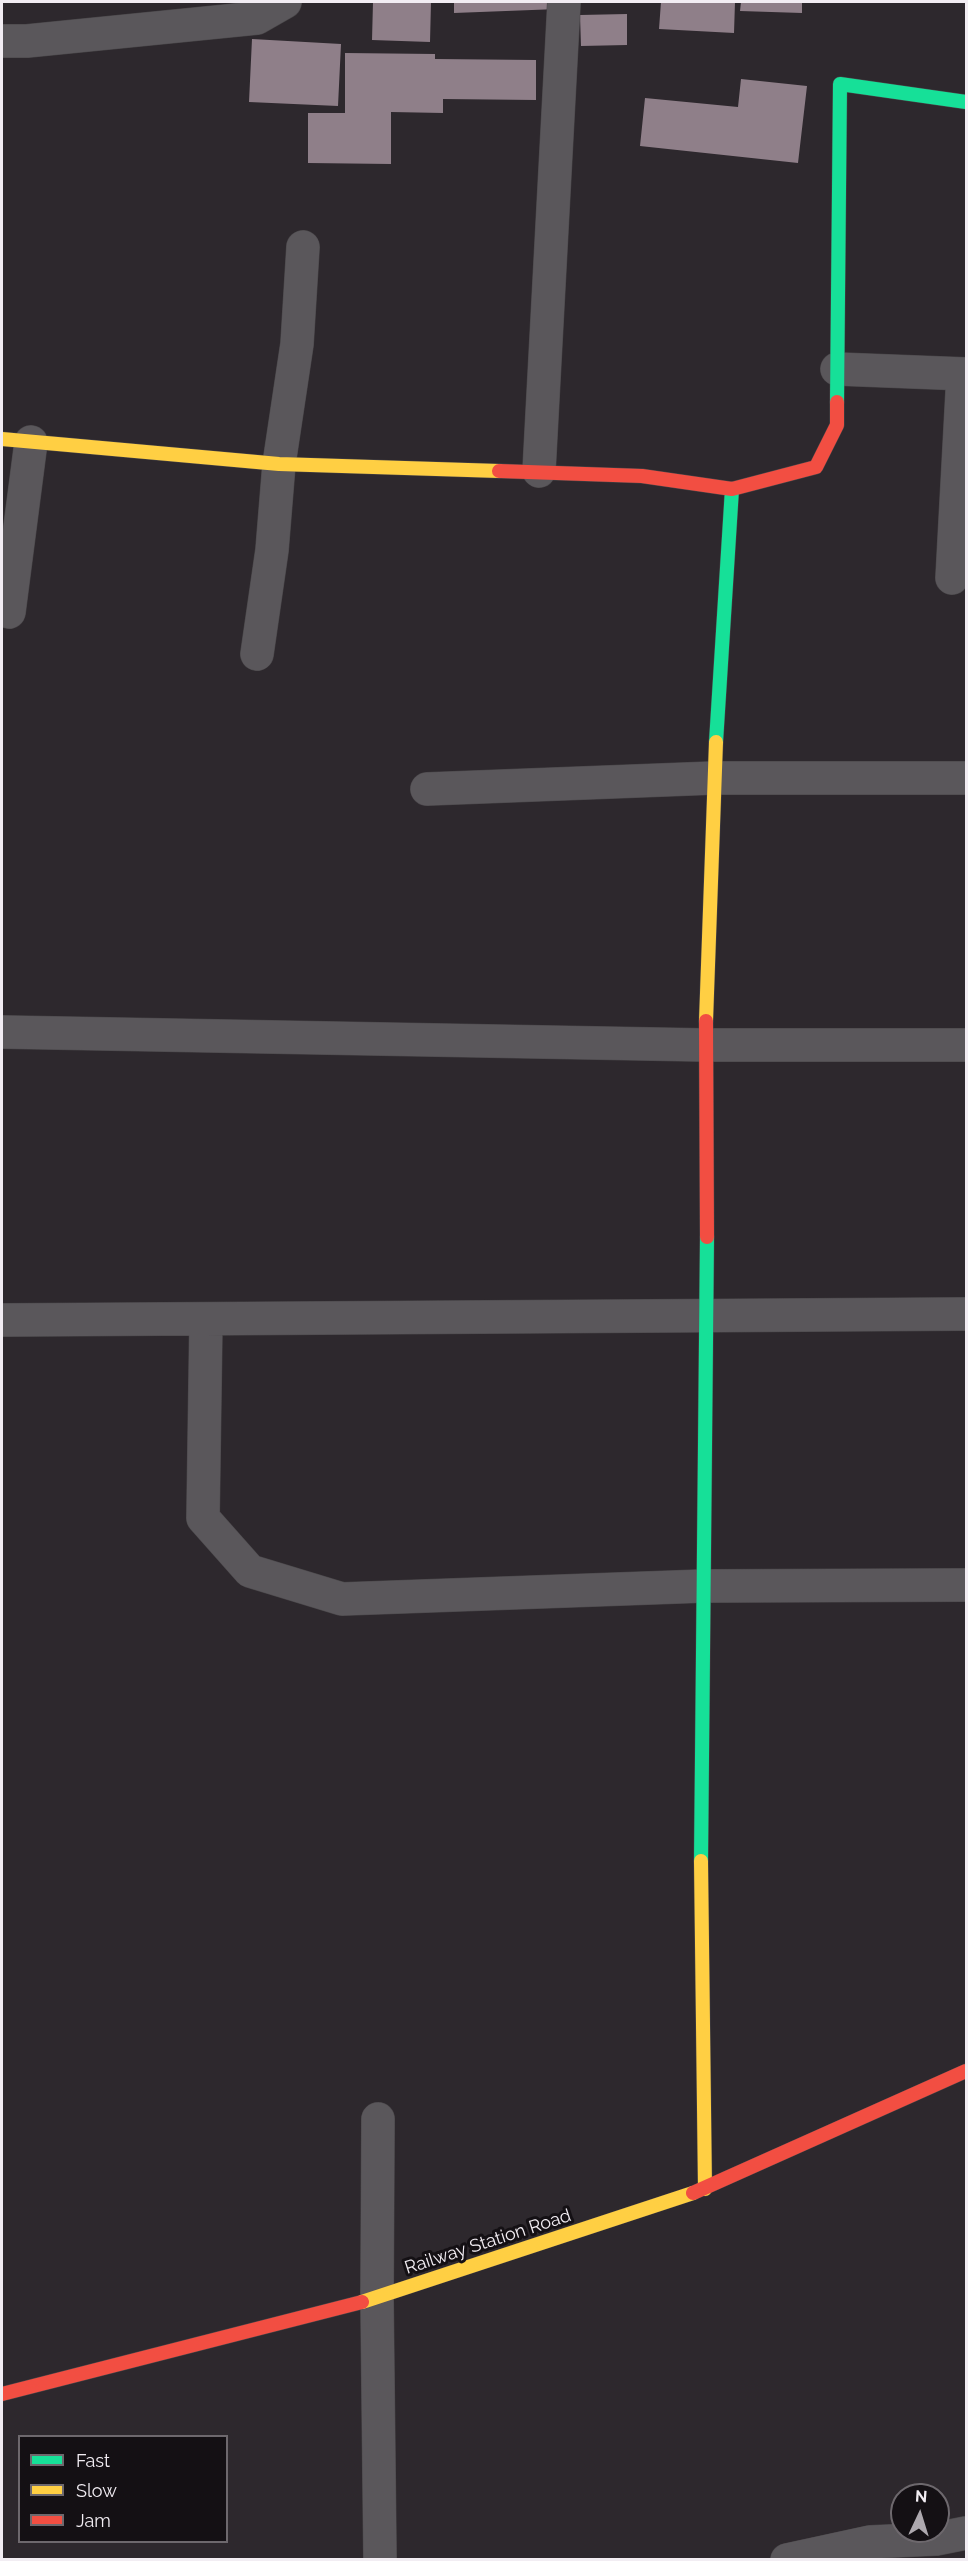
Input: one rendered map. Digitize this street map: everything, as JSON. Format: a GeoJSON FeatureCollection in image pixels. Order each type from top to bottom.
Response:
{"type":"FeatureCollection","features":[{"type":"Feature","properties":{"kind":"street"},"geometry":{"type":"LineString","coordinates":[[2,41],[27,41],[257,18],[285,2]]}},
{"type":"Feature","properties":{"kind":"street"},"geometry":{"type":"LineString","coordinates":[[539,471],[564,2]]}},
{"type":"Feature","properties":{"kind":"street"},"geometry":{"type":"LineString","coordinates":[[9,612],[16,441],[279,464],[642,476],[732,489],[816,467],[837,425],[840,84],[966,102]]}},
{"type":"Feature","properties":{"kind":"street"},"geometry":{"type":"LineString","coordinates":[[257,654],[272,550],[279,464],[297,344],[303,247]]}},
{"type":"Feature","properties":{"kind":"street"},"geometry":{"type":"LineString","coordinates":[[837,369],[964,374],[952,578]]}},
{"type":"Feature","properties":{"kind":"street"},"geometry":{"type":"LineString","coordinates":[[705,2189],[701,1867],[708,1317],[705,1045],[714,778],[732,489]]}},
{"type":"Feature","properties":{"kind":"street"},"geometry":{"type":"LineString","coordinates":[[428,789],[714,778],[966,778]]}},
{"type":"Feature","properties":{"kind":"street"},"geometry":{"type":"LineString","coordinates":[[2,1032],[705,1045],[966,1045]]}},
{"type":"Feature","properties":{"kind":"street"},"geometry":{"type":"LineString","coordinates":[[2,1320],[966,1314]]}},
{"type":"Feature","properties":{"kind":"street"},"geometry":{"type":"LineString","coordinates":[[206,1319],[203,1518],[250,1571],[342,1599],[704,1586],[966,1585]]}},
{"type":"Feature","properties":{"kind":"street","name":"Railway Station Road"},"geometry":{"type":"LineString","coordinates":[[2,2394],[376,2298],[705,2189],[966,2071]]}},
{"type":"Feature","properties":{"kind":"street"},"geometry":{"type":"LineString","coordinates":[[378,2119],[376,2298],[380,2559]]}},
{"type":"Feature","properties":{"kind":"street"},"geometry":{"type":"LineString","coordinates":[[787,2559],[870,2542],[900,2550],[966,2533]]}},
{"type":"Feature","properties":{"kind":"building"},"geometry":{"type":"Polygon","coordinates":[[[373,2],[431,2],[430,42],[372,40],[373,2]]]}},
{"type":"Feature","properties":{"kind":"building"},"geometry":{"type":"Polygon","coordinates":[[[454,2],[558,2],[558,9],[454,13],[454,2]]]}},
{"type":"Feature","properties":{"kind":"building"},"geometry":{"type":"Polygon","coordinates":[[[661,2],[735,2],[734,33],[659,29],[661,2]]]}},
{"type":"Feature","properties":{"kind":"building"},"geometry":{"type":"Polygon","coordinates":[[[741,2],[802,2],[802,13],[740,11],[741,2]]]}},
{"type":"Feature","properties":{"kind":"building"},"geometry":{"type":"Polygon","coordinates":[[[627,14],[627,45],[581,46],[580,15],[627,14]]]}},
{"type":"Feature","properties":{"kind":"building"},"geometry":{"type":"Polygon","coordinates":[[[252,39],[341,44],[338,106],[249,102],[252,39]]]}},
{"type":"Feature","properties":{"kind":"building"},"geometry":{"type":"Polygon","coordinates":[[[345,53],[435,54],[435,59],[536,60],[536,100],[443,99],[443,113],[391,112],[391,164],[308,163],[308,113],[345,113],[345,53]]]}},
{"type":"Feature","properties":{"kind":"building"},"geometry":{"type":"Polygon","coordinates":[[[741,79],[807,86],[798,163],[640,146],[645,98],[738,107],[741,79]]]}},
{"type":"Feature","properties":{"kind":"traffic: fast"},"geometry":{"type":"LineString","coordinates":[[837,402],[840,84],[966,102]]}},
{"type":"Feature","properties":{"kind":"traffic: fast"},"geometry":{"type":"LineString","coordinates":[[716,742],[732,489]]}},
{"type":"Feature","properties":{"kind":"traffic: fast"},"geometry":{"type":"LineString","coordinates":[[701,1861],[707,1237]]}},
{"type":"Feature","properties":{"kind":"traffic: slow"},"geometry":{"type":"LineString","coordinates":[[2,439],[279,464],[499,471]]}},
{"type":"Feature","properties":{"kind":"traffic: slow"},"geometry":{"type":"LineString","coordinates":[[706,1021],[716,742]]}},
{"type":"Feature","properties":{"kind":"traffic: slow"},"geometry":{"type":"LineString","coordinates":[[701,1861],[705,2189]]}},
{"type":"Feature","properties":{"kind":"traffic: slow"},"geometry":{"type":"LineString","coordinates":[[362,2302],[693,2193]]}},
{"type":"Feature","properties":{"kind":"traffic: jam"},"geometry":{"type":"LineString","coordinates":[[499,471],[642,476],[732,489],[816,467],[837,425],[837,402]]}},
{"type":"Feature","properties":{"kind":"traffic: jam"},"geometry":{"type":"LineString","coordinates":[[706,1021],[707,1237]]}},
{"type":"Feature","properties":{"kind":"traffic: jam"},"geometry":{"type":"LineString","coordinates":[[693,2193],[966,2071]]}},
{"type":"Feature","properties":{"kind":"traffic: jam"},"geometry":{"type":"LineString","coordinates":[[2,2394],[362,2302]]}}]}
